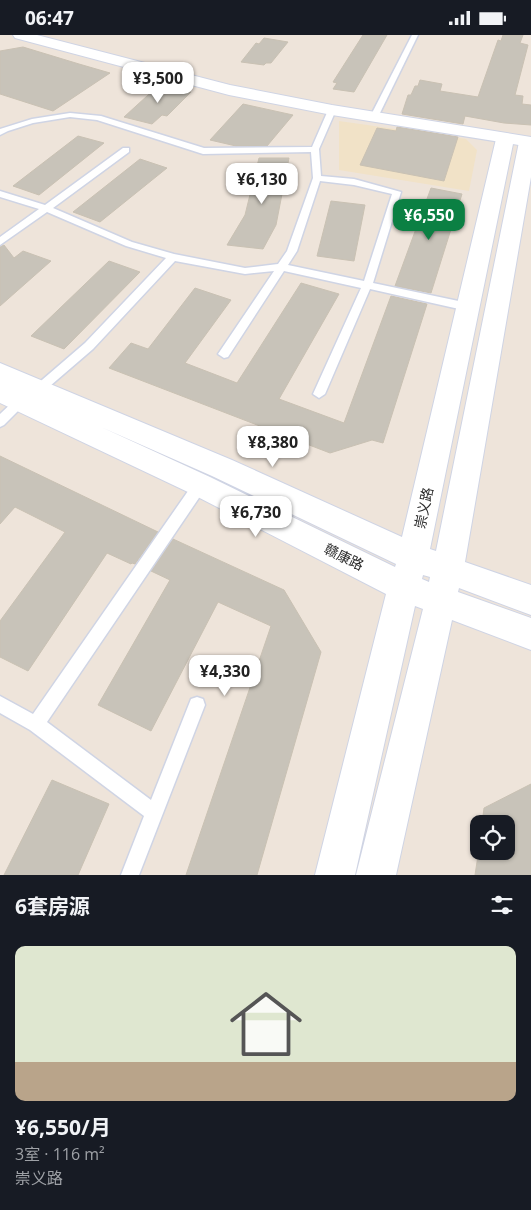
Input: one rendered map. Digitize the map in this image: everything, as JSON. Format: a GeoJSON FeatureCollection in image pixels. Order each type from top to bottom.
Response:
{"type":"FeatureCollection","features":[{"type":"Feature","properties":{"kind":"main road"},"geometry":{"type":"LineString","coordinates":[[20,35],[229,90],[332,110],[521,141],[448,569],[376,875]]}},
{"type":"Feature","properties":{"kind":"main road","name":"崇义路"},"geometry":{"type":"LineString","coordinates":[[335,875],[404,587],[413,557],[468,307],[521,141]]}},
{"type":"Feature","properties":{"kind":"main road","name":"赣康路"},"geometry":{"type":"LineString","coordinates":[[0,372],[20,394],[404,587],[531,634]]}},
{"type":"Feature","properties":{"kind":"main road","name":"赣康路"},"geometry":{"type":"LineString","coordinates":[[20,394],[222,468],[413,557],[531,600]]}},
{"type":"Feature","properties":{"kind":"lane"},"geometry":{"type":"LineString","coordinates":[[374,117],[415,35]]}},
{"type":"Feature","properties":{"kind":"lane"},"geometry":{"type":"LineString","coordinates":[[224,354],[292,251],[317,178],[315,149],[332,110]]}},
{"type":"Feature","properties":{"kind":"lane"},"geometry":{"type":"LineString","coordinates":[[0,133],[5,129],[32,121],[70,115],[98,118],[203,151],[315,149]]}},
{"type":"Feature","properties":{"kind":"lane"},"geometry":{"type":"LineString","coordinates":[[0,242],[126,150]]}},
{"type":"Feature","properties":{"kind":"lane"},"geometry":{"type":"LineString","coordinates":[[317,178],[354,182],[397,193],[368,284],[348,325],[320,394]]}},
{"type":"Feature","properties":{"kind":"lane"},"geometry":{"type":"LineString","coordinates":[[0,194],[45,208],[129,244],[173,257],[245,271],[281,267],[368,284],[468,307]]}},
{"type":"Feature","properties":{"kind":"lane"},"geometry":{"type":"LineString","coordinates":[[0,422],[20,394],[89,346],[173,257]]}},
{"type":"Feature","properties":{"kind":"lane"},"geometry":{"type":"LineString","coordinates":[[36,724],[200,485]]}},
{"type":"Feature","properties":{"kind":"lane"},"geometry":{"type":"LineString","coordinates":[[0,704],[36,724],[154,813]]}},
{"type":"Feature","properties":{"kind":"lane"},"geometry":{"type":"LineString","coordinates":[[130,875],[198,705]]}},
{"type":"Feature","properties":{"kind":"shaded area"},"geometry":{"type":"Polygon","coordinates":[[[339,121],[466,139],[477,150],[469,191],[339,170],[339,121]]]}},
{"type":"Feature","properties":{"kind":"building"},"geometry":{"type":"Polygon","coordinates":[[[363,35],[387,35],[354,92],[333,89],[337,83],[333,82],[363,35]]]}},
{"type":"Feature","properties":{"kind":"building"},"geometry":{"type":"Polygon","coordinates":[[[503,35],[523,35],[520,43],[528,45],[515,95],[523,96],[522,104],[531,105],[531,125],[504,123],[465,116],[463,124],[402,114],[408,95],[411,95],[420,80],[442,84],[440,91],[478,97],[498,40],[501,41],[503,35]]]}},
{"type":"Feature","properties":{"kind":"building"},"geometry":{"type":"Polygon","coordinates":[[[264,38],[288,42],[271,63],[264,65],[241,62],[256,43],[259,44],[264,38]]]}},
{"type":"Feature","properties":{"kind":"building"},"geometry":{"type":"Polygon","coordinates":[[[23,47],[110,73],[53,111],[0,94],[0,51],[23,47]]]}},
{"type":"Feature","properties":{"kind":"building"},"geometry":{"type":"Polygon","coordinates":[[[159,85],[191,92],[167,116],[162,115],[152,124],[124,117],[159,85]]]}},
{"type":"Feature","properties":{"kind":"building"},"geometry":{"type":"Polygon","coordinates":[[[243,104],[293,115],[267,146],[236,146],[210,140],[243,104]]]}},
{"type":"Feature","properties":{"kind":"building"},"geometry":{"type":"Polygon","coordinates":[[[397,127],[458,137],[444,181],[360,165],[377,128],[396,131],[397,127]]]}},
{"type":"Feature","properties":{"kind":"building"},"geometry":{"type":"Polygon","coordinates":[[[78,136],[104,143],[39,195],[13,186],[78,136]]]}},
{"type":"Feature","properties":{"kind":"building"},"geometry":{"type":"Polygon","coordinates":[[[259,158],[289,158],[276,225],[263,249],[227,245],[245,215],[259,158]]]}},
{"type":"Feature","properties":{"kind":"building"},"geometry":{"type":"Polygon","coordinates":[[[140,159],[167,168],[100,222],[73,212],[140,159]]]}},
{"type":"Feature","properties":{"kind":"building"},"geometry":{"type":"Polygon","coordinates":[[[431,188],[462,194],[431,293],[395,286],[431,188]]]}},
{"type":"Feature","properties":{"kind":"building"},"geometry":{"type":"Polygon","coordinates":[[[331,201],[365,205],[354,261],[317,256],[331,201]]]}},
{"type":"Feature","properties":{"kind":"building"},"geometry":{"type":"Polygon","coordinates":[[[4,245],[14,258],[23,251],[51,261],[0,306],[0,247],[4,245]]]}},
{"type":"Feature","properties":{"kind":"building"},"geometry":{"type":"Polygon","coordinates":[[[109,261],[140,272],[64,349],[31,336],[109,261]]]}},
{"type":"Feature","properties":{"kind":"building"},"geometry":{"type":"Polygon","coordinates":[[[301,283],[339,294],[279,399],[344,423],[391,296],[427,304],[383,443],[372,440],[330,453],[109,368],[131,343],[148,349],[195,288],[231,300],[185,363],[237,383],[301,283]]]}},
{"type":"Feature","properties":{"kind":"building"},"geometry":{"type":"Polygon","coordinates":[[[0,456],[158,532],[135,564],[107,553],[28,671],[0,657],[0,621],[65,532],[15,507],[0,524],[0,456]]]}},
{"type":"Feature","properties":{"kind":"building"},"geometry":{"type":"Polygon","coordinates":[[[173,539],[284,590],[321,652],[257,875],[186,875],[271,626],[218,602],[151,731],[98,705],[170,580],[151,571],[173,539]]]}},
{"type":"Feature","properties":{"kind":"building"},"geometry":{"type":"Polygon","coordinates":[[[52,780],[109,804],[78,875],[4,875],[52,780]]]}},
{"type":"Feature","properties":{"kind":"building"},"geometry":{"type":"Polygon","coordinates":[[[531,784],[531,875],[475,875],[477,860],[515,860],[515,815],[483,815],[484,808],[531,784]]]}}]}
